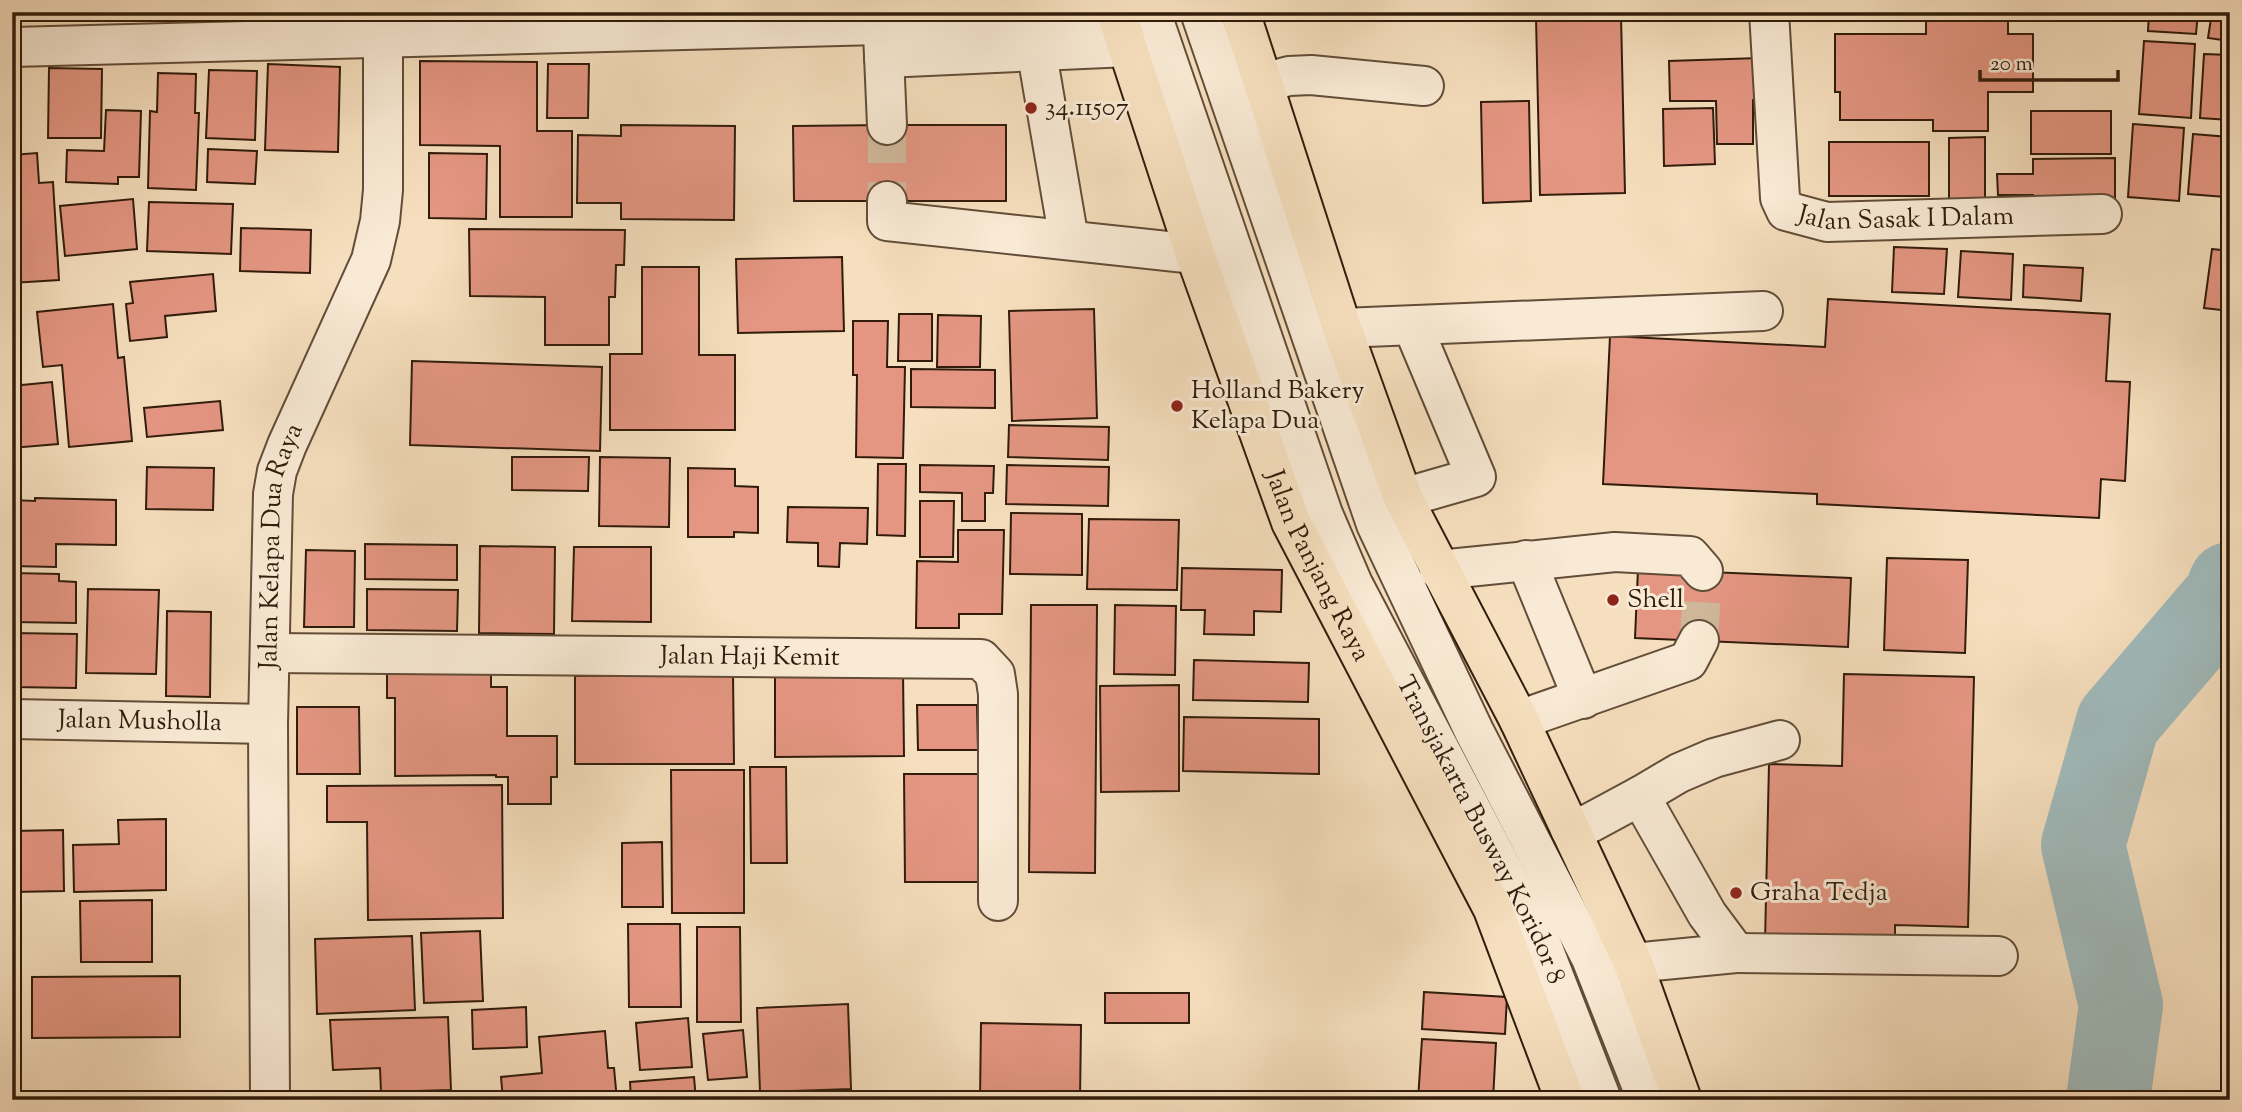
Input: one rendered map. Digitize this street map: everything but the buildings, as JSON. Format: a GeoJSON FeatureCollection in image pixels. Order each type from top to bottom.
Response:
{"type":"FeatureCollection","features":[{"type":"Feature","properties":{"kind":"main road"},"geometry":{"type":"LineString","coordinates":[[1240,12],[1342,328],[1402,498],[1519,720],[1633,964],[1682,1100]]}},
{"type":"Feature","properties":{"kind":"main road","name":"Jalan Panjang Raya"},"geometry":{"type":"LineString","coordinates":[[1128,23],[1195,254],[1291,522],[1493,909],[1565,1100]]}},
{"type":"Feature","properties":{"kind":"street","name":"Transjakarta Busway Koridor 8"},"geometry":{"type":"LineString","coordinates":[[1200,12],[1376,524],[1474,731],[1591,958],[1647,1100]]}},
{"type":"Feature","properties":{"kind":"street","name":"Jalan Sasak I Dalam"},"geometry":{"type":"LineString","coordinates":[[1769,12],[1780,198],[1786,211],[1827,222],[2102,214]]}},
{"type":"Feature","properties":{"kind":"street","name":"Transjakarta Busway Koridor 8"},"geometry":{"type":"LineString","coordinates":[[1128,23],[1353,584],[1540,940],[1602,1100]]}},
{"type":"Feature","properties":{"kind":"street"},"geometry":{"type":"LineString","coordinates":[[12,47],[383,25],[883,41],[1033,36],[1128,23]]}},
{"type":"Feature","properties":{"kind":"street","name":"Jalan Kelapa Dua Raya"},"geometry":{"type":"LineString","coordinates":[[270,1100],[268,723],[273,494],[286,445],[371,260],[380,221],[383,190],[383,25]]}},
{"type":"Feature","properties":{"kind":"street"},"geometry":{"type":"LineString","coordinates":[[1033,36],[1069,240]]}},
{"type":"Feature","properties":{"kind":"street"},"geometry":{"type":"LineString","coordinates":[[883,41],[887,125]]}},
{"type":"Feature","properties":{"kind":"street"},"geometry":{"type":"LineString","coordinates":[[1263,83],[1289,76],[1311,75],[1424,86]]}},
{"type":"Feature","properties":{"kind":"street"},"geometry":{"type":"LineString","coordinates":[[887,201],[887,221],[1195,254]]}},
{"type":"Feature","properties":{"kind":"street"},"geometry":{"type":"LineString","coordinates":[[1342,328],[1763,311]]}},
{"type":"Feature","properties":{"kind":"street"},"geometry":{"type":"LineString","coordinates":[[1402,498],[1476,477],[1413,327]]}},
{"type":"Feature","properties":{"kind":"street"},"geometry":{"type":"LineString","coordinates":[[1439,570],[1615,552],[1690,556],[1703,571]]}},
{"type":"Feature","properties":{"kind":"street"},"geometry":{"type":"LineString","coordinates":[[1527,561],[1583,699]]}},
{"type":"Feature","properties":{"kind":"street"},"geometry":{"type":"LineString","coordinates":[[1519,720],[1688,661],[1699,640]]}},
{"type":"Feature","properties":{"kind":"street","name":"Jalan Haji Kemit"},"geometry":{"type":"LineString","coordinates":[[270,653],[981,659],[995,674],[998,694],[998,901]]}},
{"type":"Feature","properties":{"kind":"street","name":"Jalan Musholla"},"geometry":{"type":"LineString","coordinates":[[12,719],[268,723]]}},
{"type":"Feature","properties":{"kind":"street"},"geometry":{"type":"LineString","coordinates":[[1570,829],[1590,823],[1679,773],[1714,758],[1780,740]]}},
{"type":"Feature","properties":{"kind":"street"},"geometry":{"type":"LineString","coordinates":[[1640,796],[1707,914],[1736,953]]}},
{"type":"Feature","properties":{"kind":"street"},"geometry":{"type":"LineString","coordinates":[[1633,964],[1736,953],[1998,956]]}},
{"type":"Feature","properties":{"kind":"waterway"},"geometry":{"type":"LineString","coordinates":[[2108,1100],[2121,1005],[2083,845],[2118,722],[2225,597],[2230,584]]}},
{"type":"Feature","properties":{"kind":"tunnel"},"geometry":{"type":"LineString","coordinates":[[887,125],[887,201]]}},
{"type":"Feature","properties":{"kind":"tunnel"},"geometry":{"type":"LineString","coordinates":[[1699,640],[1703,571]]}},
{"type":"Feature","properties":{"kind":"place","name":"34.11507"},"geometry":{"type":"Point","coordinates":[1031,108]}},
{"type":"Feature","properties":{"kind":"place","name":"Holland Bakery Kelapa Dua"},"geometry":{"type":"Point","coordinates":[1177,406]}},
{"type":"Feature","properties":{"kind":"place","name":"Shell"},"geometry":{"type":"Point","coordinates":[1613,600]}},
{"type":"Feature","properties":{"kind":"place","name":"Graha Tedja"},"geometry":{"type":"Point","coordinates":[1736,893]}}]}
